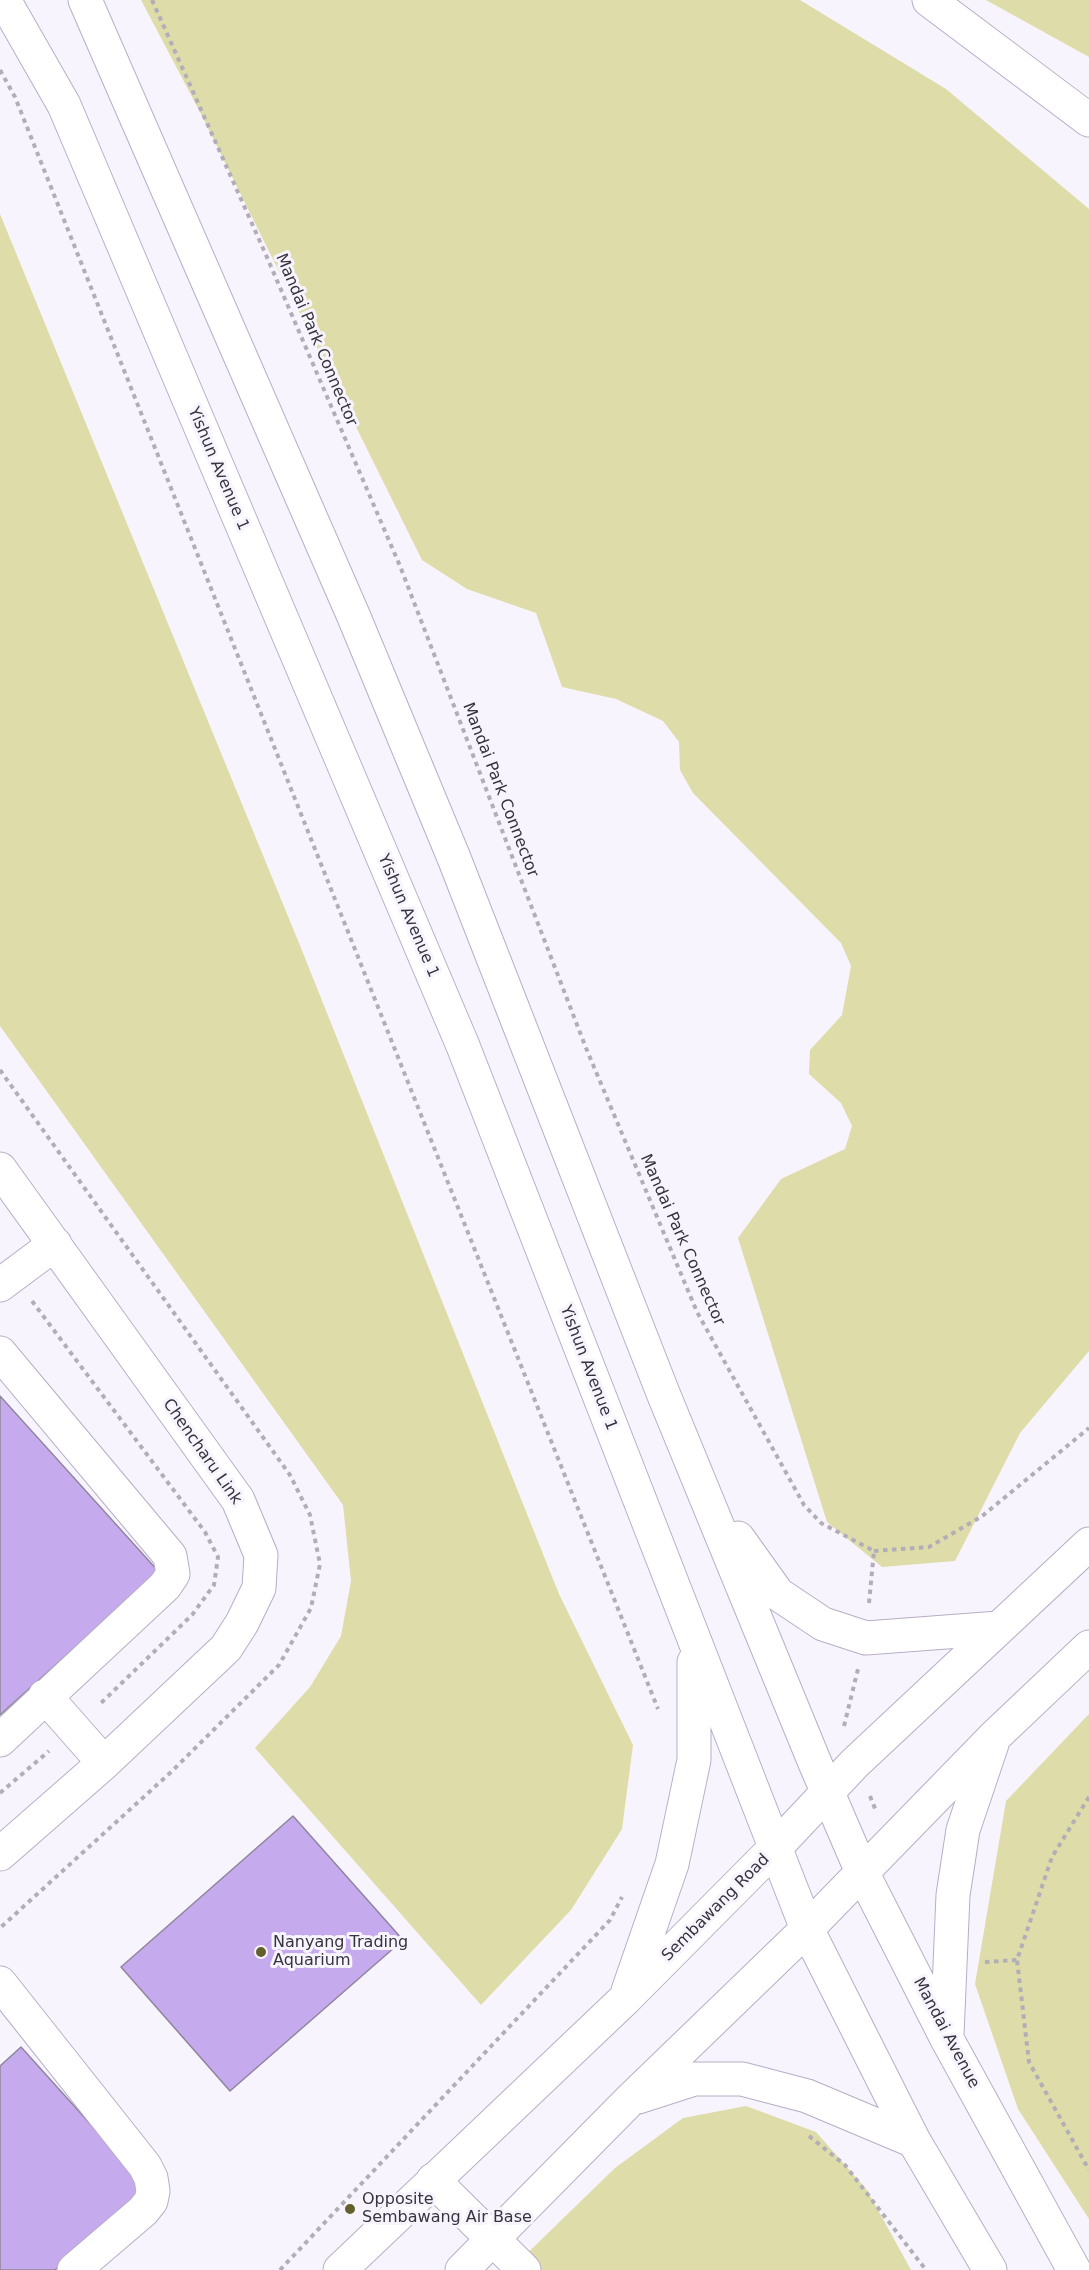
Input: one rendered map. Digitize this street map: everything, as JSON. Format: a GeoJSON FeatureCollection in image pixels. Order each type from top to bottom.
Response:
{"type":"FeatureCollection","features":[{"type":"Feature","properties":{"kind":"main road","name":"Yishun Avenue 1"},"geometry":{"type":"LineString","coordinates":[[4,0],[64,105],[463,1046],[774,1849]]}},
{"type":"Feature","properties":{"kind":"main road"},"geometry":{"type":"LineString","coordinates":[[85,0],[354,617],[454,858],[663,1393],[706,1492],[827,1792]]}},
{"type":"Feature","properties":{"kind":"main road"},"geometry":{"type":"LineString","coordinates":[[930,0],[1089,120]]}},
{"type":"Feature","properties":{"kind":"main road","name":"Chencharu Link"},"geometry":{"type":"LineString","coordinates":[[0,1169],[238,1500],[261,1555],[259,1588],[242,1623],[225,1648],[104,1762],[0,1854]]}},
{"type":"Feature","properties":{"kind":"main road"},"geometry":{"type":"LineString","coordinates":[[0,1285],[55,1244]]}},
{"type":"Feature","properties":{"kind":"main road"},"geometry":{"type":"LineString","coordinates":[[0,1353],[170,1556],[173,1566],[173,1574],[165,1586],[0,1740]]}},
{"type":"Feature","properties":{"kind":"main road"},"geometry":{"type":"LineString","coordinates":[[706,1492],[778,1594],[823,1624],[866,1638],[999,1628]]}},
{"type":"Feature","properties":{"kind":"main road","name":"Sembawang Road"},"geometry":{"type":"LineString","coordinates":[[340,2270],[625,1999],[774,1849],[827,1792],[1089,1545]]}},
{"type":"Feature","properties":{"kind":"main road"},"geometry":{"type":"LineString","coordinates":[[625,1999],[672,1864],[694,1760],[694,1642]]}},
{"type":"Feature","properties":{"kind":"main road"},"geometry":{"type":"LineString","coordinates":[[462,2270],[631,2099],[807,1929],[994,1737],[1089,1647]]}},
{"type":"Feature","properties":{"kind":"main road"},"geometry":{"type":"LineString","coordinates":[[45,1696],[104,1762]]}},
{"type":"Feature","properties":{"kind":"main road"},"geometry":{"type":"LineString","coordinates":[[947,2039],[953,1895],[963,1830],[994,1737]]}},
{"type":"Feature","properties":{"kind":"main road","name":"Mandai Avenue"},"geometry":{"type":"LineString","coordinates":[[827,1792],[862,1872],[947,2039],[1074,2270]]}},
{"type":"Feature","properties":{"kind":"main road"},"geometry":{"type":"LineString","coordinates":[[774,1849],[807,1929],[914,2141],[990,2270]]}},
{"type":"Feature","properties":{"kind":"main road"},"geometry":{"type":"LineString","coordinates":[[4,1996],[145,2166],[151,2178],[153,2191],[151,2201],[143,2211],[74,2270]]}},
{"type":"Feature","properties":{"kind":"main road"},"geometry":{"type":"LineString","coordinates":[[631,2099],[694,2079],[742,2079],[807,2096],[914,2141]]}},
{"type":"Feature","properties":{"kind":"main road"},"geometry":{"type":"LineString","coordinates":[[433,2180],[524,2270]]}},
{"type":"Feature","properties":{"kind":"path","name":"Mandai Park Connector"},"geometry":{"type":"LineString","coordinates":[[152,0],[266,255],[400,566],[586,1048],[697,1312],[804,1505],[820,1523],[874,1551],[929,1547],[981,1517],[1089,1428]]}},
{"type":"Feature","properties":{"kind":"path"},"geometry":{"type":"LineString","coordinates":[[0,70],[15,97],[660,1713]]}},
{"type":"Feature","properties":{"kind":"path"},"geometry":{"type":"LineString","coordinates":[[1089,1797],[1052,1857],[1017,1960],[1029,2062],[1089,2170]]}},
{"type":"Feature","properties":{"kind":"path"},"geometry":{"type":"LineString","coordinates":[[280,2270],[610,1920],[626,1890]]}},
{"type":"Feature","properties":{"kind":"path"},"geometry":{"type":"LineString","coordinates":[[800,2129],[845,2166],[926,2270]]}},
{"type":"Feature","properties":{"kind":"shaded area"},"geometry":{"type":"Polygon","coordinates":[[[141,0],[800,0],[946,89],[1089,209],[1089,1351],[1020,1433],[955,1561],[882,1567],[827,1522],[738,1238],[781,1179],[845,1149],[852,1126],[841,1103],[809,1074],[810,1050],[842,1015],[851,966],[841,943],[693,793],[680,770],[679,742],[663,721],[616,699],[562,687],[536,613],[467,589],[422,560],[200,112],[141,0]]]}},
{"type":"Feature","properties":{"kind":"shaded area"},"geometry":{"type":"Polygon","coordinates":[[[986,0],[1089,0],[1089,57],[986,0]]]}},
{"type":"Feature","properties":{"kind":"shaded area"},"geometry":{"type":"Polygon","coordinates":[[[0,214],[301,948],[559,1594],[633,1745],[622,1829],[571,1910],[481,2005],[255,1748],[310,1687],[341,1636],[351,1581],[343,1505],[0,1026],[0,214]]]}},
{"type":"Feature","properties":{"kind":"shaded area"},"geometry":{"type":"Polygon","coordinates":[[[1089,1714],[1089,2219],[1018,2109],[975,1984],[1006,1801],[1089,1714]]]}},
{"type":"Feature","properties":{"kind":"shaded area"},"geometry":{"type":"Polygon","coordinates":[[[746,2106],[816,2132],[867,2190],[911,2270],[510,2270],[615,2168],[683,2118],[746,2106]]]}},
{"type":"Feature","properties":{"kind":"building"},"geometry":{"type":"Polygon","coordinates":[[[0,1396],[159,1572],[0,1715],[0,1396]]]}},
{"type":"Feature","properties":{"kind":"building"},"geometry":{"type":"Polygon","coordinates":[[[293,1816],[403,1940],[230,2091],[121,1967],[293,1816]]]}},
{"type":"Feature","properties":{"kind":"building"},"geometry":{"type":"Polygon","coordinates":[[[21,2047],[148,2188],[55,2270],[0,2270],[0,2066],[21,2047]]]}},
{"type":"Feature","properties":{"kind":"place","name":"Nanyang Trading Aquarium"},"geometry":{"type":"Point","coordinates":[261,1952]}},
{"type":"Feature","properties":{"kind":"place","name":"Opposite Sembawang Air Base"},"geometry":{"type":"Point","coordinates":[350,2209]}}]}
